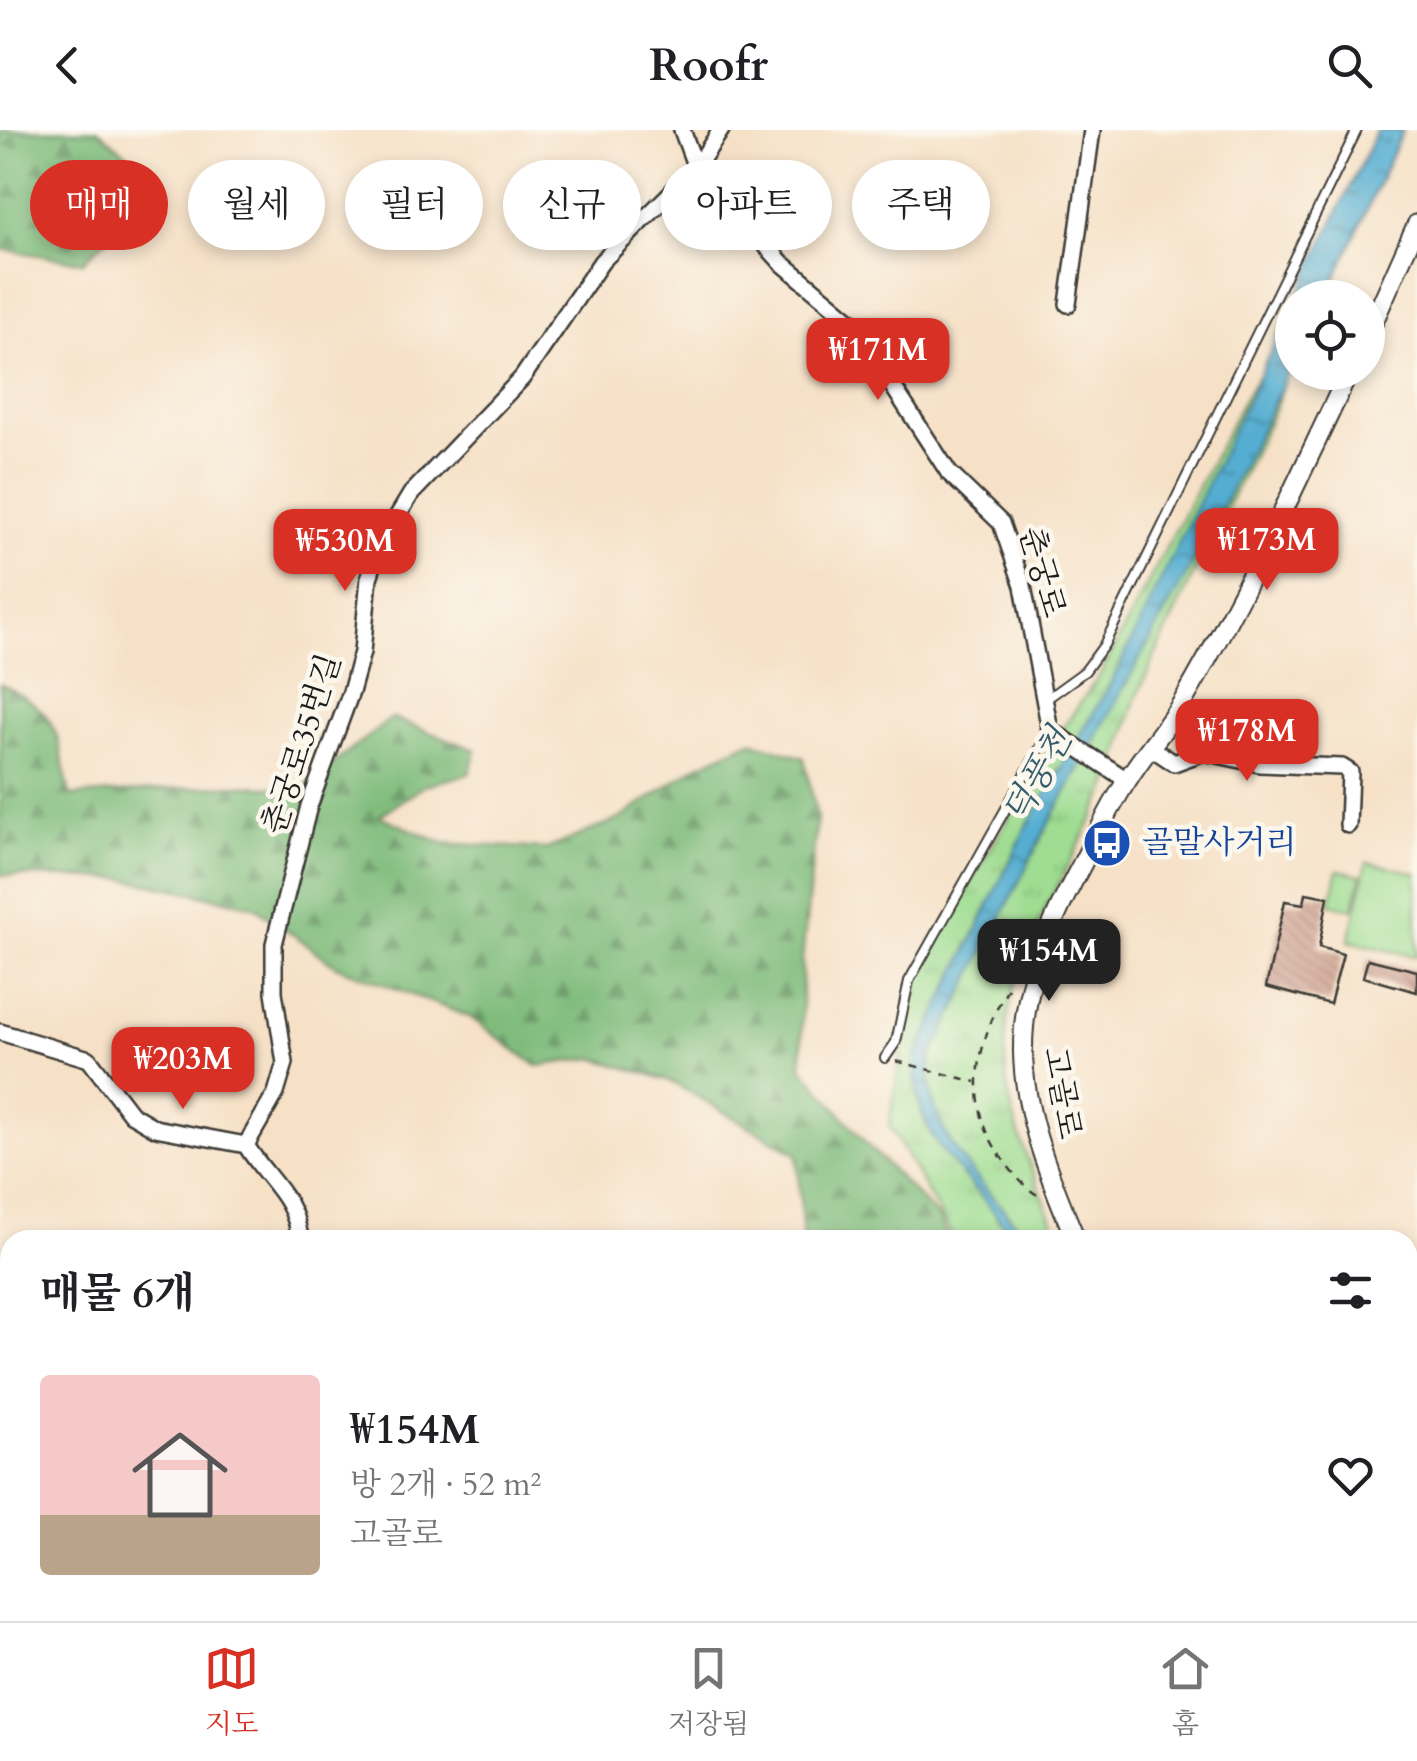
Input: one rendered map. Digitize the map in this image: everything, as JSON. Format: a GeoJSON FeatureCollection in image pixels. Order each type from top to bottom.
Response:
{"type":"FeatureCollection","features":[{"type":"Feature","properties":{"kind":"street"},"geometry":{"type":"LineString","coordinates":[[682,130],[693,160]]}},
{"type":"Feature","properties":{"kind":"street"},"geometry":{"type":"LineString","coordinates":[[701,160],[721,130]]}},
{"type":"Feature","properties":{"kind":"street"},"geometry":{"type":"LineString","coordinates":[[1068,304],[1092,130]]}},
{"type":"Feature","properties":{"kind":"street","name":"춘궁로35번길"},"geometry":{"type":"LineString","coordinates":[[246,1144],[276,1093],[284,1063],[274,992],[274,944],[309,806],[362,652],[369,578],[380,545],[411,494],[522,378],[580,286],[661,204]]}},
{"type":"Feature","properties":{"kind":"street"},"geometry":{"type":"LineString","coordinates":[[1385,296],[1417,224]]}},
{"type":"Feature","properties":{"kind":"street","name":"춘궁로"},"geometry":{"type":"LineString","coordinates":[[771,250],[850,320],[949,473],[1001,523],[1022,586],[1050,730]]}},
{"type":"Feature","properties":{"kind":"street","name":"고골로"},"geometry":{"type":"LineString","coordinates":[[1072,1230],[1033,1131],[1024,1084],[1025,1002],[1045,932],[1126,780],[1184,700],[1270,538],[1340,390]]}},
{"type":"Feature","properties":{"kind":"street"},"geometry":{"type":"LineString","coordinates":[[1050,730],[1126,780]]}},
{"type":"Feature","properties":{"kind":"street"},"geometry":{"type":"LineString","coordinates":[[1150,747],[1174,764],[1204,752],[1258,764],[1342,767],[1350,772],[1352,786],[1348,825]]}},
{"type":"Feature","properties":{"kind":"street"},"geometry":{"type":"LineString","coordinates":[[0,1032],[89,1059],[131,1114],[156,1128],[246,1144],[262,1172],[286,1194],[297,1214],[299,1230]]}},
{"type":"Feature","properties":{"kind":"lane"},"geometry":{"type":"LineString","coordinates":[[1044,700],[1085,671],[1104,644],[1357,130]]}},
{"type":"Feature","properties":{"kind":"lane"},"geometry":{"type":"LineString","coordinates":[[886,1058],[896,1042],[909,981],[1050,730]]}},
{"type":"Feature","properties":{"kind":"path"},"geometry":{"type":"LineString","coordinates":[[1008,988],[990,1016],[977,1083],[980,1122],[998,1153],[1034,1194],[1062,1207]]}},
{"type":"Feature","properties":{"kind":"path"},"geometry":{"type":"LineString","coordinates":[[886,1058],[977,1083]]}},
{"type":"Feature","properties":{"kind":"green space"},"geometry":{"type":"Polygon","coordinates":[[[0,130],[98,130],[134,160],[30,160],[30,250],[95,250],[83,262],[0,249],[0,130]]]}},
{"type":"Feature","properties":{"kind":"green space"},"geometry":{"type":"Polygon","coordinates":[[[1275,351],[1275,390],[1282,390],[1275,408],[1136,698],[1110,781],[1042,916],[1015,984],[1007,1021],[1005,1060],[1011,1108],[1056,1230],[949,1230],[889,1125],[905,1030],[921,967],[1052,744],[1101,673],[1246,395],[1275,351]]]}},
{"type":"Feature","properties":{"kind":"green space"},"geometry":{"type":"Polygon","coordinates":[[[0,684],[21,695],[47,717],[59,742],[70,796],[235,785],[301,789],[392,718],[476,750],[469,774],[426,785],[379,816],[443,843],[547,849],[621,818],[697,766],[751,741],[804,758],[817,818],[802,960],[802,1067],[869,1147],[940,1219],[945,1230],[802,1230],[797,1154],[668,1080],[593,1058],[537,1066],[470,1017],[336,966],[254,906],[126,879],[0,875],[0,684]]]}},
{"type":"Feature","properties":{"kind":"green space"},"geometry":{"type":"Polygon","coordinates":[[[1367,862],[1417,873],[1417,957],[1349,941],[1367,862]]]}},
{"type":"Feature","properties":{"kind":"green space"},"geometry":{"type":"Polygon","coordinates":[[[1338,870],[1362,875],[1353,909],[1330,904],[1338,870]]]}},
{"type":"Feature","properties":{"kind":"water"},"geometry":{"type":"Polygon","coordinates":[[[1377,130],[1403,130],[1335,280],[1305,280],[1377,130]]]}},
{"type":"Feature","properties":{"kind":"water"},"geometry":{"type":"Polygon","coordinates":[[[1275,342],[1275,390],[1280,390],[1206,539],[1043,834],[931,1058],[930,1083],[944,1130],[971,1171],[1020,1230],[1006,1230],[933,1137],[917,1087],[916,1055],[1028,824],[1112,681],[1275,342]]]}},
{"type":"Feature","properties":{"kind":"building"},"geometry":{"type":"Polygon","coordinates":[[[1306,893],[1328,897],[1319,947],[1343,954],[1330,1004],[1266,987],[1285,901],[1304,904],[1306,893]]]}},
{"type":"Feature","properties":{"kind":"building"},"geometry":{"type":"Polygon","coordinates":[[[1368,959],[1417,971],[1417,992],[1363,977],[1368,959]]]}},
{"type":"Feature","properties":{"kind":"place","name":"골말사거리"},"geometry":{"type":"Point","coordinates":[1107,843]}},
{"type":"Feature","properties":{"kind":"water label","name":"덕풍천"},"geometry":{"type":"Point","coordinates":[1038,776]}}]}
